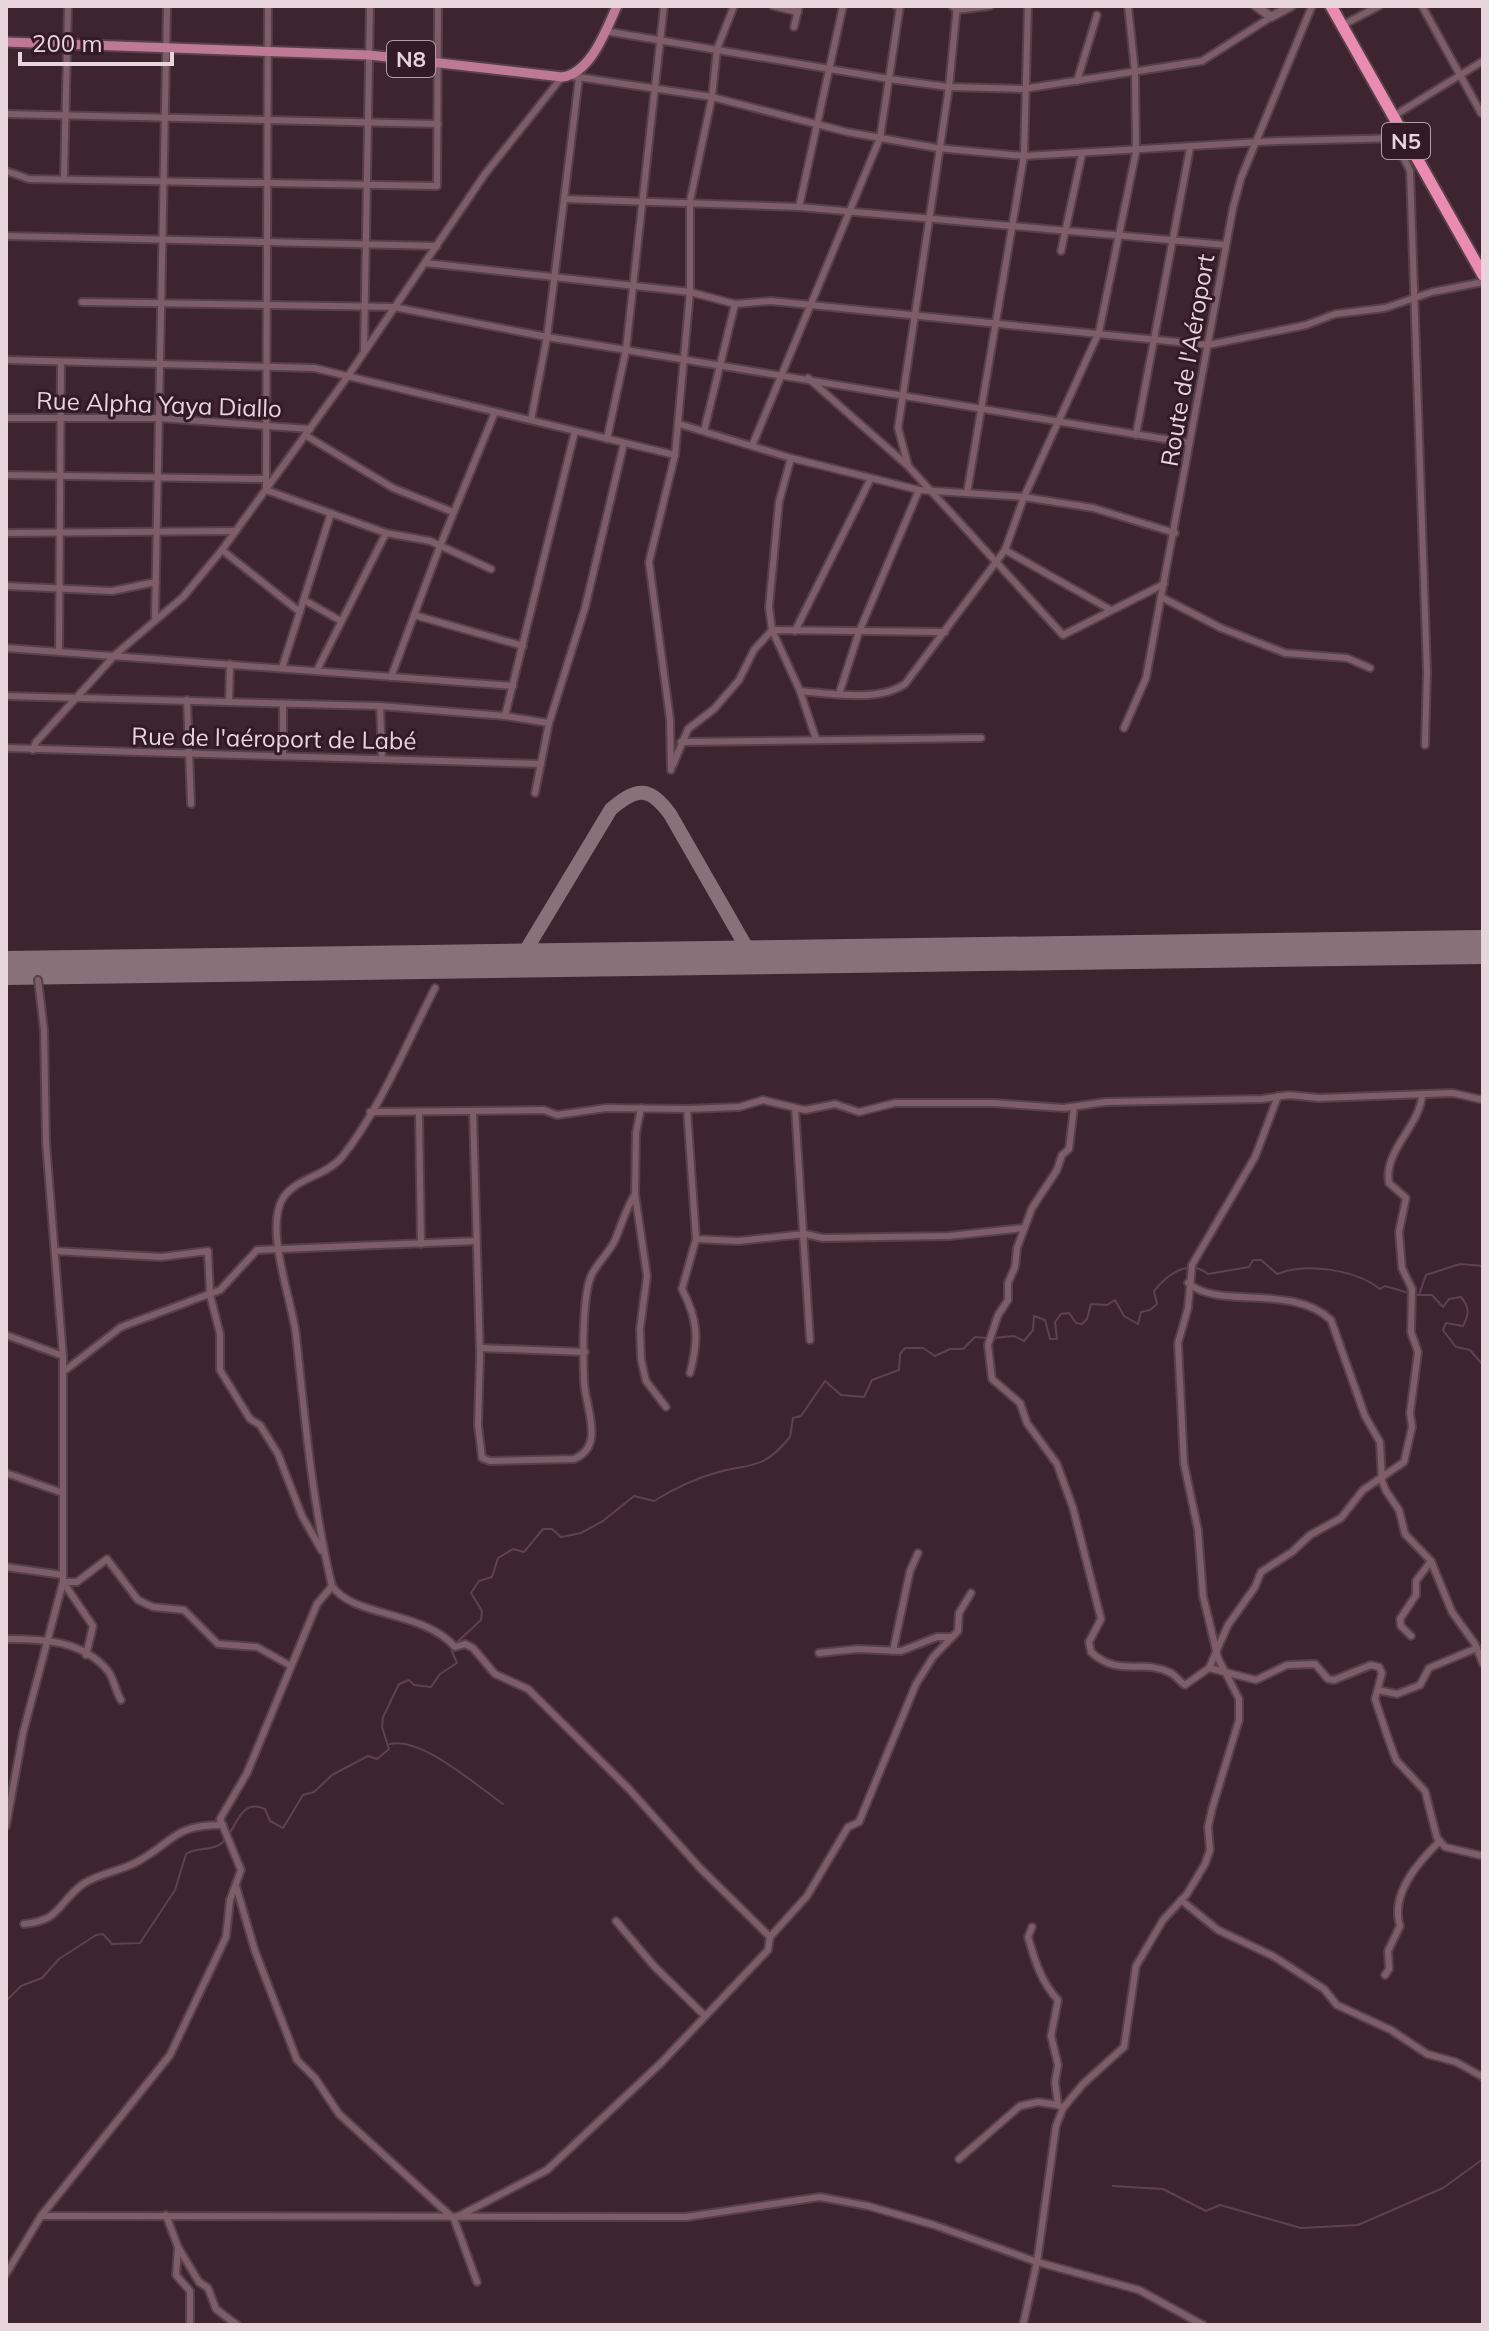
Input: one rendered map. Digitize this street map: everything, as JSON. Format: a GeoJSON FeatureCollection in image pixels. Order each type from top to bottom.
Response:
{"type":"FeatureCollection","features":[{"type":"Feature","properties":{"kind":"highway","name":"N5"},"geometry":{"type":"LineString","coordinates":[[1331,6],[1392,117],[1399,138],[1483,275]]}},
{"type":"Feature","properties":{"kind":"main road"},"geometry":{"type":"LineString","coordinates":[[570,77],[583,67],[617,6]]}},
{"type":"Feature","properties":{"kind":"main road","name":"N8"},"geometry":{"type":"LineString","coordinates":[[6,42],[166,45],[369,55],[570,77]]}},
{"type":"Feature","properties":{"kind":"street"},"geometry":{"type":"LineString","coordinates":[[64,179],[68,6]]}},
{"type":"Feature","properties":{"kind":"street"},"geometry":{"type":"LineString","coordinates":[[155,617],[167,6]]}},
{"type":"Feature","properties":{"kind":"street"},"geometry":{"type":"LineString","coordinates":[[266,490],[263,479],[268,6]]}},
{"type":"Feature","properties":{"kind":"street"},"geometry":{"type":"LineString","coordinates":[[364,353],[370,6]]}},
{"type":"Feature","properties":{"kind":"street"},"geometry":{"type":"LineString","coordinates":[[6,171],[29,179],[437,186],[438,6]]}},
{"type":"Feature","properties":{"kind":"street"},"geometry":{"type":"LineString","coordinates":[[607,439],[626,350],[640,200],[657,89],[664,6]]}},
{"type":"Feature","properties":{"kind":"street"},"geometry":{"type":"LineString","coordinates":[[734,6],[717,49],[712,97],[690,201],[690,292],[679,424],[675,455],[649,562],[670,719],[671,770],[688,729],[714,709],[739,680],[754,650],[772,630]]}},
{"type":"Feature","properties":{"kind":"street"},"geometry":{"type":"LineString","coordinates":[[773,6],[798,9],[794,27]]}},
{"type":"Feature","properties":{"kind":"street"},"geometry":{"type":"LineString","coordinates":[[799,207],[843,6]]}},
{"type":"Feature","properties":{"kind":"street"},"geometry":{"type":"LineString","coordinates":[[752,446],[852,212],[880,138],[900,6],[896,6]]}},
{"type":"Feature","properties":{"kind":"street"},"geometry":{"type":"LineString","coordinates":[[908,466],[898,428],[937,148],[949,87],[955,7],[990,6]]}},
{"type":"Feature","properties":{"kind":"street"},"geometry":{"type":"LineString","coordinates":[[967,493],[1024,156],[1023,89],[1028,6]]}},
{"type":"Feature","properties":{"kind":"street"},"geometry":{"type":"LineString","coordinates":[[800,691],[839,694],[893,692],[905,684],[998,564],[1005,550],[1024,497],[1099,332],[1136,152],[1135,72],[1128,6]]}},
{"type":"Feature","properties":{"kind":"street"},"geometry":{"type":"LineString","coordinates":[[1256,6],[1271,17]]}},
{"type":"Feature","properties":{"kind":"street"},"geometry":{"type":"LineString","coordinates":[[605,31],[889,79],[949,87],[1023,89],[1202,61],[1291,6]]}},
{"type":"Feature","properties":{"kind":"street","name":"Route de l'Aéroport"},"geometry":{"type":"LineString","coordinates":[[1124,728],[1134,712],[1146,678],[1241,178],[1312,6]]}},
{"type":"Feature","properties":{"kind":"street"},"geometry":{"type":"LineString","coordinates":[[1341,26],[1379,6]]}},
{"type":"Feature","properties":{"kind":"street"},"geometry":{"type":"LineString","coordinates":[[1422,6],[1481,113]]}},
{"type":"Feature","properties":{"kind":"street"},"geometry":{"type":"LineString","coordinates":[[1077,81],[1097,15]]}},
{"type":"Feature","properties":{"kind":"street"},"geometry":{"type":"LineString","coordinates":[[1392,117],[1483,61]]}},
{"type":"Feature","properties":{"kind":"street"},"geometry":{"type":"LineString","coordinates":[[570,77],[712,97],[819,125],[937,148],[1024,156],[1399,138],[1410,171],[1427,672],[1425,745]]}},
{"type":"Feature","properties":{"kind":"street"},"geometry":{"type":"LineString","coordinates":[[531,420],[547,337],[564,199],[570,77]]}},
{"type":"Feature","properties":{"kind":"street"},"geometry":{"type":"LineString","coordinates":[[33,750],[116,654],[155,617],[183,597],[222,550],[348,376],[493,163],[570,77]]}},
{"type":"Feature","properties":{"kind":"street"},"geometry":{"type":"LineString","coordinates":[[6,114],[438,124]]}},
{"type":"Feature","properties":{"kind":"street"},"geometry":{"type":"LineString","coordinates":[[1136,435],[1190,148]]}},
{"type":"Feature","properties":{"kind":"street"},"geometry":{"type":"LineString","coordinates":[[1061,251],[1082,154]]}},
{"type":"Feature","properties":{"kind":"street"},"geometry":{"type":"LineString","coordinates":[[564,199],[799,207],[1226,245]]}},
{"type":"Feature","properties":{"kind":"street"},"geometry":{"type":"LineString","coordinates":[[6,236],[437,246]]}},
{"type":"Feature","properties":{"kind":"street"},"geometry":{"type":"LineString","coordinates":[[425,263],[690,292],[735,304],[771,301],[1208,345],[1306,325],[1335,314],[1385,308],[1413,298],[1483,282]]}},
{"type":"Feature","properties":{"kind":"street"},"geometry":{"type":"LineString","coordinates":[[82,302],[394,307],[547,337],[807,377],[1189,443]]}},
{"type":"Feature","properties":{"kind":"street"},"geometry":{"type":"LineString","coordinates":[[704,431],[735,304]]}},
{"type":"Feature","properties":{"kind":"street"},"geometry":{"type":"LineString","coordinates":[[6,360],[314,368],[675,455]]}},
{"type":"Feature","properties":{"kind":"street"},"geometry":{"type":"LineString","coordinates":[[59,651],[61,362]]}},
{"type":"Feature","properties":{"kind":"street"},"geometry":{"type":"LineString","coordinates":[[807,377],[908,466],[1063,635],[1164,584]]}},
{"type":"Feature","properties":{"kind":"street"},"geometry":{"type":"LineString","coordinates":[[391,677],[453,512],[495,412]]}},
{"type":"Feature","properties":{"kind":"street","name":"Rue Alpha Yaya Diallo"},"geometry":{"type":"LineString","coordinates":[[6,418],[159,418],[264,423],[307,432]]}},
{"type":"Feature","properties":{"kind":"street"},"geometry":{"type":"LineString","coordinates":[[679,424],[791,458],[919,490],[1024,497],[1093,508],[1175,533]]}},
{"type":"Feature","properties":{"kind":"street"},"geometry":{"type":"LineString","coordinates":[[505,716],[575,431]]}},
{"type":"Feature","properties":{"kind":"street"},"geometry":{"type":"LineString","coordinates":[[307,432],[393,488],[453,512]]}},
{"type":"Feature","properties":{"kind":"street"},"geometry":{"type":"LineString","coordinates":[[535,793],[549,723],[585,608],[624,443]]}},
{"type":"Feature","properties":{"kind":"street"},"geometry":{"type":"LineString","coordinates":[[791,458],[779,502],[769,607],[772,630],[800,691],[816,739]]}},
{"type":"Feature","properties":{"kind":"street"},"geometry":{"type":"LineString","coordinates":[[6,475],[263,479]]}},
{"type":"Feature","properties":{"kind":"street"},"geometry":{"type":"LineString","coordinates":[[795,631],[871,478]]}},
{"type":"Feature","properties":{"kind":"street"},"geometry":{"type":"LineString","coordinates":[[266,490],[386,533],[440,546],[491,569]]}},
{"type":"Feature","properties":{"kind":"street"},"geometry":{"type":"LineString","coordinates":[[839,694],[859,632],[919,490]]}},
{"type":"Feature","properties":{"kind":"street"},"geometry":{"type":"LineString","coordinates":[[282,668],[331,513]]}},
{"type":"Feature","properties":{"kind":"street"},"geometry":{"type":"LineString","coordinates":[[6,533],[235,531]]}},
{"type":"Feature","properties":{"kind":"street"},"geometry":{"type":"LineString","coordinates":[[317,670],[386,533]]}},
{"type":"Feature","properties":{"kind":"street"},"geometry":{"type":"LineString","coordinates":[[222,550],[300,612]]}},
{"type":"Feature","properties":{"kind":"street"},"geometry":{"type":"LineString","coordinates":[[1005,550],[1111,610]]}},
{"type":"Feature","properties":{"kind":"street"},"geometry":{"type":"LineString","coordinates":[[6,586],[112,591],[156,582]]}},
{"type":"Feature","properties":{"kind":"street"},"geometry":{"type":"LineString","coordinates":[[1161,597],[1221,628],[1285,653],[1347,658],[1370,668]]}},
{"type":"Feature","properties":{"kind":"street"},"geometry":{"type":"LineString","coordinates":[[304,600],[341,621]]}},
{"type":"Feature","properties":{"kind":"street"},"geometry":{"type":"LineString","coordinates":[[414,615],[523,646]]}},
{"type":"Feature","properties":{"kind":"street"},"geometry":{"type":"LineString","coordinates":[[772,630],[945,632]]}},
{"type":"Feature","properties":{"kind":"street"},"geometry":{"type":"LineString","coordinates":[[6,648],[513,686]]}},
{"type":"Feature","properties":{"kind":"street"},"geometry":{"type":"LineString","coordinates":[[229,702],[230,664]]}},
{"type":"Feature","properties":{"kind":"street"},"geometry":{"type":"LineString","coordinates":[[6,696],[380,706],[505,716],[549,723]]}},
{"type":"Feature","properties":{"kind":"street"},"geometry":{"type":"LineString","coordinates":[[187,700],[191,804]]}},
{"type":"Feature","properties":{"kind":"street"},"geometry":{"type":"LineString","coordinates":[[283,705],[283,756]]}},
{"type":"Feature","properties":{"kind":"street"},"geometry":{"type":"LineString","coordinates":[[380,706],[382,759]]}},
{"type":"Feature","properties":{"kind":"street"},"geometry":{"type":"LineString","coordinates":[[681,742],[981,738]]}},
{"type":"Feature","properties":{"kind":"street","name":"Rue de l'aéroport de Labé"},"geometry":{"type":"LineString","coordinates":[[6,748],[541,764]]}},
{"type":"Feature","properties":{"kind":"street"},"geometry":{"type":"LineString","coordinates":[[6,1826],[23,1733],[63,1578],[63,1356],[46,1143],[44,1030],[38,980]]}},
{"type":"Feature","properties":{"kind":"street"},"geometry":{"type":"LineString","coordinates":[[435,988],[370,1112],[339,1160],[321,1175],[292,1188],[283,1198],[277,1250],[295,1332],[302,1418],[323,1552],[332,1586],[361,1606],[413,1619],[454,1645],[465,1644],[473,1648],[495,1674],[528,1689],[638,1798],[700,1868],[770,1937]]}},
{"type":"Feature","properties":{"kind":"street"},"geometry":{"type":"LineString","coordinates":[[370,1112],[544,1110],[557,1115],[580,1109],[739,1107],[763,1100],[805,1110],[835,1104],[859,1112],[895,1103],[1074,1107],[1105,1102],[1453,1093],[1483,1100]]}},
{"type":"Feature","properties":{"kind":"street"},"geometry":{"type":"LineString","coordinates":[[1060,2107],[1124,2047],[1136,1966],[1163,1920],[1181,1900],[1210,1850],[1210,1818],[1239,1720],[1239,1699],[1217,1654],[1203,1596],[1198,1530],[1184,1464],[1178,1343],[1188,1308],[1191,1268],[1199,1247],[1255,1157],[1278,1096]]}},
{"type":"Feature","properties":{"kind":"street"},"geometry":{"type":"LineString","coordinates":[[1074,1107],[1069,1149],[1062,1155],[1057,1170],[1040,1194],[1024,1228],[1009,1279],[1008,1300],[998,1315],[988,1345],[992,1379],[1020,1403],[1027,1423],[1057,1464],[1073,1508],[1101,1619],[1089,1642],[1091,1652],[1109,1666],[1162,1670],[1173,1674],[1185,1685],[1209,1668],[1228,1625],[1255,1587],[1261,1572],[1292,1552],[1310,1535],[1341,1518],[1363,1490],[1404,1462],[1412,1427],[1410,1413],[1416,1388],[1418,1352],[1411,1332],[1412,1295],[1402,1268],[1399,1232],[1406,1198],[1389,1183],[1388,1170],[1418,1114],[1422,1096]]}},
{"type":"Feature","properties":{"kind":"street"},"geometry":{"type":"LineString","coordinates":[[641,1108],[636,1133],[635,1194],[647,1276],[640,1329],[641,1359],[646,1381],[666,1407]]}},
{"type":"Feature","properties":{"kind":"street"},"geometry":{"type":"LineString","coordinates":[[795,1108],[810,1340]]}},
{"type":"Feature","properties":{"kind":"street"},"geometry":{"type":"LineString","coordinates":[[687,1109],[696,1239],[682,1289],[695,1312],[695,1351],[690,1373]]}},
{"type":"Feature","properties":{"kind":"street"},"geometry":{"type":"LineString","coordinates":[[473,1111],[480,1454],[490,1461],[559,1460],[583,1455],[593,1434],[585,1387],[584,1311],[592,1274],[612,1245],[635,1194]]}},
{"type":"Feature","properties":{"kind":"street"},"geometry":{"type":"LineString","coordinates":[[419,1113],[421,1244]]}},
{"type":"Feature","properties":{"kind":"street"},"geometry":{"type":"LineString","coordinates":[[696,1239],[738,1241],[805,1234],[823,1238],[949,1236],[1024,1228]]}},
{"type":"Feature","properties":{"kind":"street"},"geometry":{"type":"LineString","coordinates":[[63,1372],[121,1327],[210,1295],[228,1283],[252,1252],[476,1241]]}},
{"type":"Feature","properties":{"kind":"street"},"geometry":{"type":"LineString","coordinates":[[55,1251],[161,1257],[208,1251],[210,1295],[220,1334],[220,1370],[226,1385],[250,1419],[260,1425],[278,1454],[302,1516],[323,1552]]}},
{"type":"Feature","properties":{"kind":"street"},"geometry":{"type":"LineString","coordinates":[[1188,1283],[1207,1295],[1292,1301],[1321,1311],[1331,1320],[1365,1416],[1380,1442],[1382,1481],[1399,1510],[1405,1534],[1431,1561],[1452,1612],[1477,1648],[1483,1664]]}},
{"type":"Feature","properties":{"kind":"street"},"geometry":{"type":"LineString","coordinates":[[6,1335],[63,1356]]}},
{"type":"Feature","properties":{"kind":"street"},"geometry":{"type":"LineString","coordinates":[[480,1348],[585,1352]]}},
{"type":"Feature","properties":{"kind":"street"},"geometry":{"type":"LineString","coordinates":[[6,1473],[63,1493]]}},
{"type":"Feature","properties":{"kind":"street"},"geometry":{"type":"LineString","coordinates":[[893,1651],[910,1571],[918,1553]]}},
{"type":"Feature","properties":{"kind":"street"},"geometry":{"type":"LineString","coordinates":[[6,1567],[77,1582],[107,1559],[138,1600],[153,1607],[184,1610],[218,1644],[257,1647],[291,1666]]}},
{"type":"Feature","properties":{"kind":"street"},"geometry":{"type":"LineString","coordinates":[[1411,1636],[1401,1626],[1400,1619],[1416,1595],[1420,1573],[1431,1561]]}},
{"type":"Feature","properties":{"kind":"street"},"geometry":{"type":"LineString","coordinates":[[63,1578],[93,1626],[86,1655]]}},
{"type":"Feature","properties":{"kind":"street"},"geometry":{"type":"LineString","coordinates":[[6,2277],[41,2216],[170,2055],[226,1937],[241,1870],[220,1819],[247,1773],[317,1604],[332,1586]]}},
{"type":"Feature","properties":{"kind":"street"},"geometry":{"type":"LineString","coordinates":[[454,2219],[547,2170],[661,2063],[768,1950],[770,1937],[807,1896],[848,1827],[859,1822],[916,1684],[933,1657],[952,1637],[971,1593]]}},
{"type":"Feature","properties":{"kind":"street"},"geometry":{"type":"LineString","coordinates":[[819,1653],[858,1649],[893,1651],[937,1637],[952,1637]]}},
{"type":"Feature","properties":{"kind":"street"},"geometry":{"type":"LineString","coordinates":[[6,1639],[48,1639],[76,1647],[109,1672],[121,1700]]}},
{"type":"Feature","properties":{"kind":"street"},"geometry":{"type":"LineString","coordinates":[[1378,1690],[1397,1694],[1420,1685],[1429,1668],[1477,1648]]}},
{"type":"Feature","properties":{"kind":"street"},"geometry":{"type":"LineString","coordinates":[[1209,1668],[1256,1680],[1287,1665],[1315,1664],[1328,1679],[1334,1680],[1371,1665],[1382,1673],[1375,1699],[1396,1760],[1425,1791],[1440,1841],[1445,1847],[1483,1856]]}},
{"type":"Feature","properties":{"kind":"street"},"geometry":{"type":"LineString","coordinates":[[24,1924],[50,1919],[80,1886],[134,1863],[173,1833],[194,1825],[223,1825]]}},
{"type":"Feature","properties":{"kind":"street"},"geometry":{"type":"LineString","coordinates":[[1385,1975],[1389,1969],[1388,1951],[1400,1926],[1396,1912],[1398,1901],[1409,1877],[1440,1841]]}},
{"type":"Feature","properties":{"kind":"street"},"geometry":{"type":"LineString","coordinates":[[236,1886],[255,1951],[297,2060],[315,2078],[339,2114],[454,2219],[477,2282]]}},
{"type":"Feature","properties":{"kind":"street"},"geometry":{"type":"LineString","coordinates":[[1181,1900],[1218,1930],[1273,1956],[1324,1989],[1337,2005],[1391,2030],[1427,2054],[1456,2062],[1483,2077]]}},
{"type":"Feature","properties":{"kind":"street"},"geometry":{"type":"LineString","coordinates":[[616,1921],[654,1966],[705,2016]]}},
{"type":"Feature","properties":{"kind":"street"},"geometry":{"type":"LineString","coordinates":[[1023,2325],[1037,2262],[1060,2107],[1055,2082],[1058,2065],[1051,2036],[1058,2000],[1047,1988],[1038,1968],[1028,1937],[1032,1927]]}},
{"type":"Feature","properties":{"kind":"street"},"geometry":{"type":"LineString","coordinates":[[959,2159],[1020,2106],[1038,2102],[1060,2107]]}},
{"type":"Feature","properties":{"kind":"street"},"geometry":{"type":"LineString","coordinates":[[41,2216],[686,2217],[820,2197],[868,2206],[934,2225],[1037,2262],[1139,2290],[1203,2325]]}},
{"type":"Feature","properties":{"kind":"street"},"geometry":{"type":"LineString","coordinates":[[166,2215],[178,2247],[199,2282],[208,2288],[216,2309],[237,2325]]}},
{"type":"Feature","properties":{"kind":"street"},"geometry":{"type":"LineString","coordinates":[[178,2247],[176,2275],[190,2291],[190,2325]]}},
{"type":"Feature","properties":{"kind":"waterway"},"geometry":{"type":"LineString","coordinates":[[993,1338],[1014,1336],[1024,1341],[1033,1330],[1034,1316],[1045,1320],[1050,1339],[1057,1339],[1055,1322],[1061,1314],[1069,1313],[1076,1323],[1082,1324],[1087,1319],[1091,1304],[1107,1305],[1115,1300],[1124,1316],[1138,1324],[1141,1312],[1157,1304],[1154,1291],[1178,1270],[1193,1268],[1208,1274],[1249,1267],[1253,1260],[1261,1260],[1277,1274],[1302,1269],[1331,1270],[1358,1277],[1380,1289],[1385,1286],[1409,1293]]}},
{"type":"Feature","properties":{"kind":"waterway"},"geometry":{"type":"LineString","coordinates":[[1419,1295],[1426,1275],[1460,1264],[1483,1266]]}},
{"type":"Feature","properties":{"kind":"waterway"},"geometry":{"type":"LineString","coordinates":[[1415,1295],[1432,1295],[1443,1307],[1449,1299],[1461,1297],[1468,1311],[1463,1326],[1446,1323],[1443,1330],[1456,1347],[1470,1350],[1483,1365]]}},
{"type":"Feature","properties":{"kind":"waterway"},"geometry":{"type":"LineString","coordinates":[[455,1644],[481,1620],[482,1611],[471,1593],[479,1581],[492,1577],[498,1558],[513,1549],[524,1552],[543,1529],[552,1529],[561,1537],[581,1533],[603,1521],[634,1496],[654,1501],[697,1479],[762,1461],[790,1437],[793,1418],[801,1416],[825,1381],[841,1395],[864,1397],[872,1380],[899,1370],[900,1354],[905,1348],[923,1348],[935,1356],[950,1349],[963,1349],[975,1337],[986,1338]]}},
{"type":"Feature","properties":{"kind":"waterway"},"geometry":{"type":"LineString","coordinates":[[1483,1386],[1483,1399]]}},
{"type":"Feature","properties":{"kind":"waterway"},"geometry":{"type":"LineString","coordinates":[[6,2001],[21,1986],[42,1978],[59,1959],[96,1935],[103,1934],[112,1944],[140,1943],[175,1890],[186,1854],[217,1846],[224,1841],[248,1808],[255,1806],[265,1809],[270,1821],[283,1828],[303,1795],[314,1792],[332,1775],[368,1756],[377,1759],[389,1749],[382,1727],[383,1717],[399,1684],[409,1680],[414,1685],[431,1687],[440,1674],[457,1663],[451,1649]]}},
{"type":"Feature","properties":{"kind":"waterway"},"geometry":{"type":"LineString","coordinates":[[390,1744],[417,1747],[433,1755],[503,1804]]}},
{"type":"Feature","properties":{"kind":"waterway"},"geometry":{"type":"LineString","coordinates":[[1113,2186],[1163,2189],[1206,2211],[1220,2205],[1301,2228],[1358,2225],[1443,2188],[1483,2159]]}},
{"type":"Feature","properties":{"kind":"taxiway"},"geometry":{"type":"LineString","coordinates":[[520,960],[611,809],[628,797],[642,793],[656,798],[670,814],[752,957]]}},
{"type":"Feature","properties":{"kind":"runway"},"geometry":{"type":"LineString","coordinates":[[6,968],[1483,947]]}}]}
